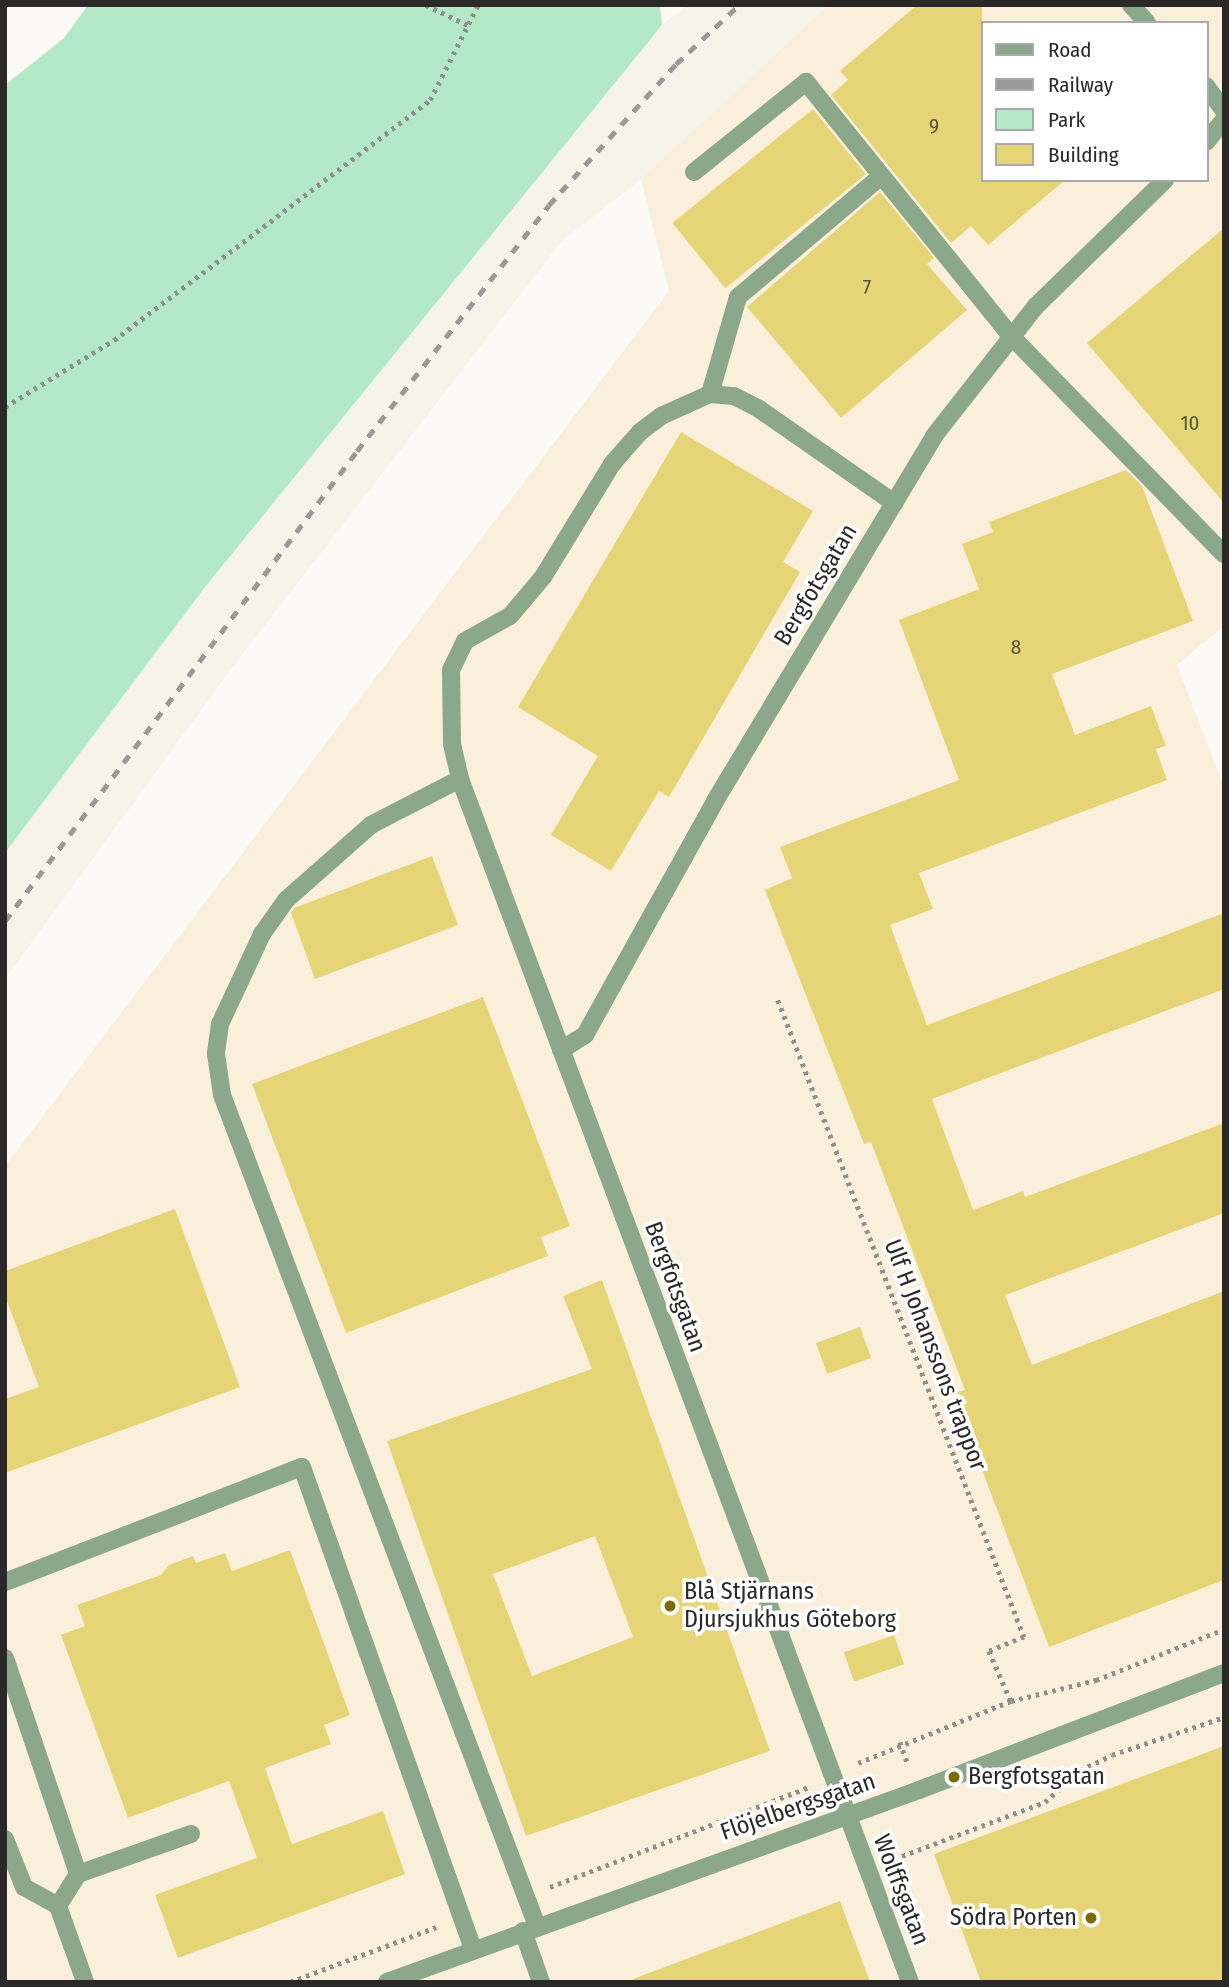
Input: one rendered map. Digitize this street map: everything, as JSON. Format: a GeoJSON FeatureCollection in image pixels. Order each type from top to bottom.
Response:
{"type":"FeatureCollection","features":[{"type":"Feature","properties":{"kind":"street"},"geometry":{"type":"LineString","coordinates":[[1131,5],[1145,21]]}},
{"type":"Feature","properties":{"kind":"street"},"geometry":{"type":"LineString","coordinates":[[694,172],[806,82],[1012,337],[1224,554]]}},
{"type":"Feature","properties":{"kind":"street"},"geometry":{"type":"LineString","coordinates":[[1208,89],[1224,111]]}},
{"type":"Feature","properties":{"kind":"street"},"geometry":{"type":"LineString","coordinates":[[1208,140],[1224,120]]}},
{"type":"Feature","properties":{"kind":"street"},"geometry":{"type":"LineString","coordinates":[[881,176],[738,298],[710,394],[734,396],[759,410],[894,503]]}},
{"type":"Feature","properties":{"kind":"street","name":"Bergfotsgatan"},"geometry":{"type":"LineString","coordinates":[[561,1051],[585,1035],[715,801],[934,436],[1012,337],[1163,182]]}},
{"type":"Feature","properties":{"kind":"street","name":"Bergfotsgatan"},"geometry":{"type":"LineString","coordinates":[[710,394],[640,432],[612,464],[543,577],[510,615],[465,641],[451,670],[452,744],[460,779],[833,1775],[846,1816]]}},
{"type":"Feature","properties":{"kind":"street"},"geometry":{"type":"LineString","coordinates":[[460,779],[371,825],[286,900],[262,934],[220,1024],[216,1055],[222,1095],[526,1896],[541,1982]]}},
{"type":"Feature","properties":{"kind":"street"},"geometry":{"type":"LineString","coordinates":[[5,1582],[302,1467],[473,1949]]}},
{"type":"Feature","properties":{"kind":"street"},"geometry":{"type":"LineString","coordinates":[[5,1658],[78,1874]]}},
{"type":"Feature","properties":{"kind":"street","name":"Flöjelbergsgatan"},"geometry":{"type":"LineString","coordinates":[[387,1982],[530,1928],[846,1816],[1224,1673]]}},
{"type":"Feature","properties":{"kind":"street","name":"Wolffsgatan"},"geometry":{"type":"LineString","coordinates":[[846,1816],[910,1982]]}},
{"type":"Feature","properties":{"kind":"street"},"geometry":{"type":"LineString","coordinates":[[58,1906],[78,1874],[191,1834]]}},
{"type":"Feature","properties":{"kind":"street"},"geometry":{"type":"LineString","coordinates":[[5,1839],[24,1888],[58,1906],[85,1982]]}},
{"type":"Feature","properties":{"kind":"path"},"geometry":{"type":"LineString","coordinates":[[426,5],[468,24]]}},
{"type":"Feature","properties":{"kind":"path"},"geometry":{"type":"LineString","coordinates":[[5,407],[114,340],[430,100],[478,5]]}},
{"type":"Feature","properties":{"kind":"path","name":"Ulf H Johanssons trappor"},"geometry":{"type":"LineString","coordinates":[[778,1000],[1024,1637],[989,1651],[1012,1701]]}},
{"type":"Feature","properties":{"kind":"path"},"geometry":{"type":"LineString","coordinates":[[526,1896],[786,1799],[900,1742],[1012,1701],[1096,1680],[1224,1629]]}},
{"type":"Feature","properties":{"kind":"path"},"geometry":{"type":"LineString","coordinates":[[866,1869],[1045,1802],[1080,1770],[1112,1755],[1224,1717]]}},
{"type":"Feature","properties":{"kind":"path"},"geometry":{"type":"LineString","coordinates":[[290,1982],[461,1917]]}},
{"type":"Feature","properties":{"kind":"shaded area"},"geometry":{"type":"Polygon","coordinates":[[[687,5],[828,5],[641,179],[561,242],[229,672],[5,979],[5,853],[205,587],[411,329],[662,25],[687,5]]]}},
{"type":"Feature","properties":{"kind":"shaded area"},"geometry":{"type":"Polygon","coordinates":[[[828,5],[1224,5],[1224,626],[1177,665],[1224,788],[1224,1982],[5,1982],[5,1166],[669,291],[641,179],[828,5]]]}},
{"type":"Feature","properties":{"kind":"green space"},"geometry":{"type":"Polygon","coordinates":[[[88,5],[660,5],[662,25],[205,587],[5,853],[5,85],[64,38],[88,5]]]}},
{"type":"Feature","properties":{"kind":"building"},"geometry":{"type":"Polygon","coordinates":[[[917,5],[982,5],[981,182],[1063,182],[988,245],[971,226],[951,243],[831,95],[848,80],[840,71],[917,5]]]}},
{"type":"Feature","properties":{"kind":"building"},"geometry":{"type":"Polygon","coordinates":[[[813,109],[866,174],[725,288],[672,223],[813,109]]]}},
{"type":"Feature","properties":{"kind":"building"},"geometry":{"type":"Polygon","coordinates":[[[880,192],[934,258],[927,264],[967,310],[841,418],[747,307],[880,192]]]}},
{"type":"Feature","properties":{"kind":"building"},"geometry":{"type":"Polygon","coordinates":[[[1224,228],[1224,503],[1087,343],[1224,228]]]}},
{"type":"Feature","properties":{"kind":"building"},"geometry":{"type":"Polygon","coordinates":[[[681,432],[813,511],[783,562],[800,572],[669,797],[659,791],[611,871],[551,835],[598,756],[518,707],[681,432]]]}},
{"type":"Feature","properties":{"kind":"building"},"geometry":{"type":"Polygon","coordinates":[[[1126,470],[1142,486],[1193,621],[1052,674],[1075,735],[1151,706],[1166,746],[1156,749],[1167,780],[919,873],[933,909],[890,925],[927,1025],[1224,913],[1224,989],[932,1099],[973,1210],[1023,1191],[1025,1197],[1224,1123],[1224,1213],[1005,1295],[1032,1365],[1224,1291],[1224,1580],[1049,1647],[953,1393],[965,1390],[871,1142],[864,1144],[765,890],[792,878],[780,847],[959,780],[899,620],[979,589],[962,544],[993,532],[989,522],[1126,470]]]}},
{"type":"Feature","properties":{"kind":"building"},"geometry":{"type":"Polygon","coordinates":[[[432,856],[458,925],[315,979],[291,913],[294,908],[432,856]]]}},
{"type":"Feature","properties":{"kind":"building"},"geometry":{"type":"Polygon","coordinates":[[[483,997],[570,1226],[541,1237],[548,1256],[346,1333],[252,1084],[483,997]]]}},
{"type":"Feature","properties":{"kind":"building"},"geometry":{"type":"Polygon","coordinates":[[[175,1209],[240,1387],[5,1473],[5,1399],[39,1387],[5,1296],[5,1271],[175,1209]]]}},
{"type":"Feature","properties":{"kind":"building","name":"Blå Stjärnans Djursjukhus Göteborg"},"geometry":{"type":"Polygon","coordinates":[[[602,1280],[770,1751],[526,1836],[387,1441],[592,1369],[563,1296],[602,1280]],[[595,1536],[493,1574],[532,1676],[633,1637],[595,1536]]]}},
{"type":"Feature","properties":{"kind":"building"},"geometry":{"type":"Polygon","coordinates":[[[860,1327],[871,1358],[827,1374],[816,1343],[860,1327]]]}},
{"type":"Feature","properties":{"kind":"building"},"geometry":{"type":"Polygon","coordinates":[[[290,1550],[350,1715],[324,1725],[331,1744],[265,1768],[292,1844],[383,1811],[405,1874],[178,1958],[155,1895],[257,1858],[229,1781],[128,1818],[61,1635],[85,1626],[77,1605],[161,1575],[169,1565],[193,1556],[196,1563],[225,1553],[232,1571],[290,1550]]]}},
{"type":"Feature","properties":{"kind":"building"},"geometry":{"type":"Polygon","coordinates":[[[894,1635],[904,1664],[854,1682],[844,1652],[894,1635]]]}},
{"type":"Feature","properties":{"kind":"building","name":"Södra Porten"},"geometry":{"type":"Polygon","coordinates":[[[1224,1746],[1224,1982],[981,1982],[934,1854],[1224,1746]]]}},
{"type":"Feature","properties":{"kind":"building"},"geometry":{"type":"Polygon","coordinates":[[[840,1901],[870,1982],[634,1982],[633,1979],[840,1901]]]}},
{"type":"Feature","properties":{"kind":"railway"},"geometry":{"type":"LineString","coordinates":[[5,921],[357,451],[549,205],[676,64],[739,5]]}},
{"type":"Feature","properties":{"kind":"place","name":"Blå Stjärnans Djursjukhus Göteborg"},"geometry":{"type":"Point","coordinates":[670,1606]}},
{"type":"Feature","properties":{"kind":"place","name":"Bergfotsgatan"},"geometry":{"type":"Point","coordinates":[954,1777]}},
{"type":"Feature","properties":{"kind":"place","name":"Södra Porten"},"geometry":{"type":"Point","coordinates":[1091,1918]}}]}
